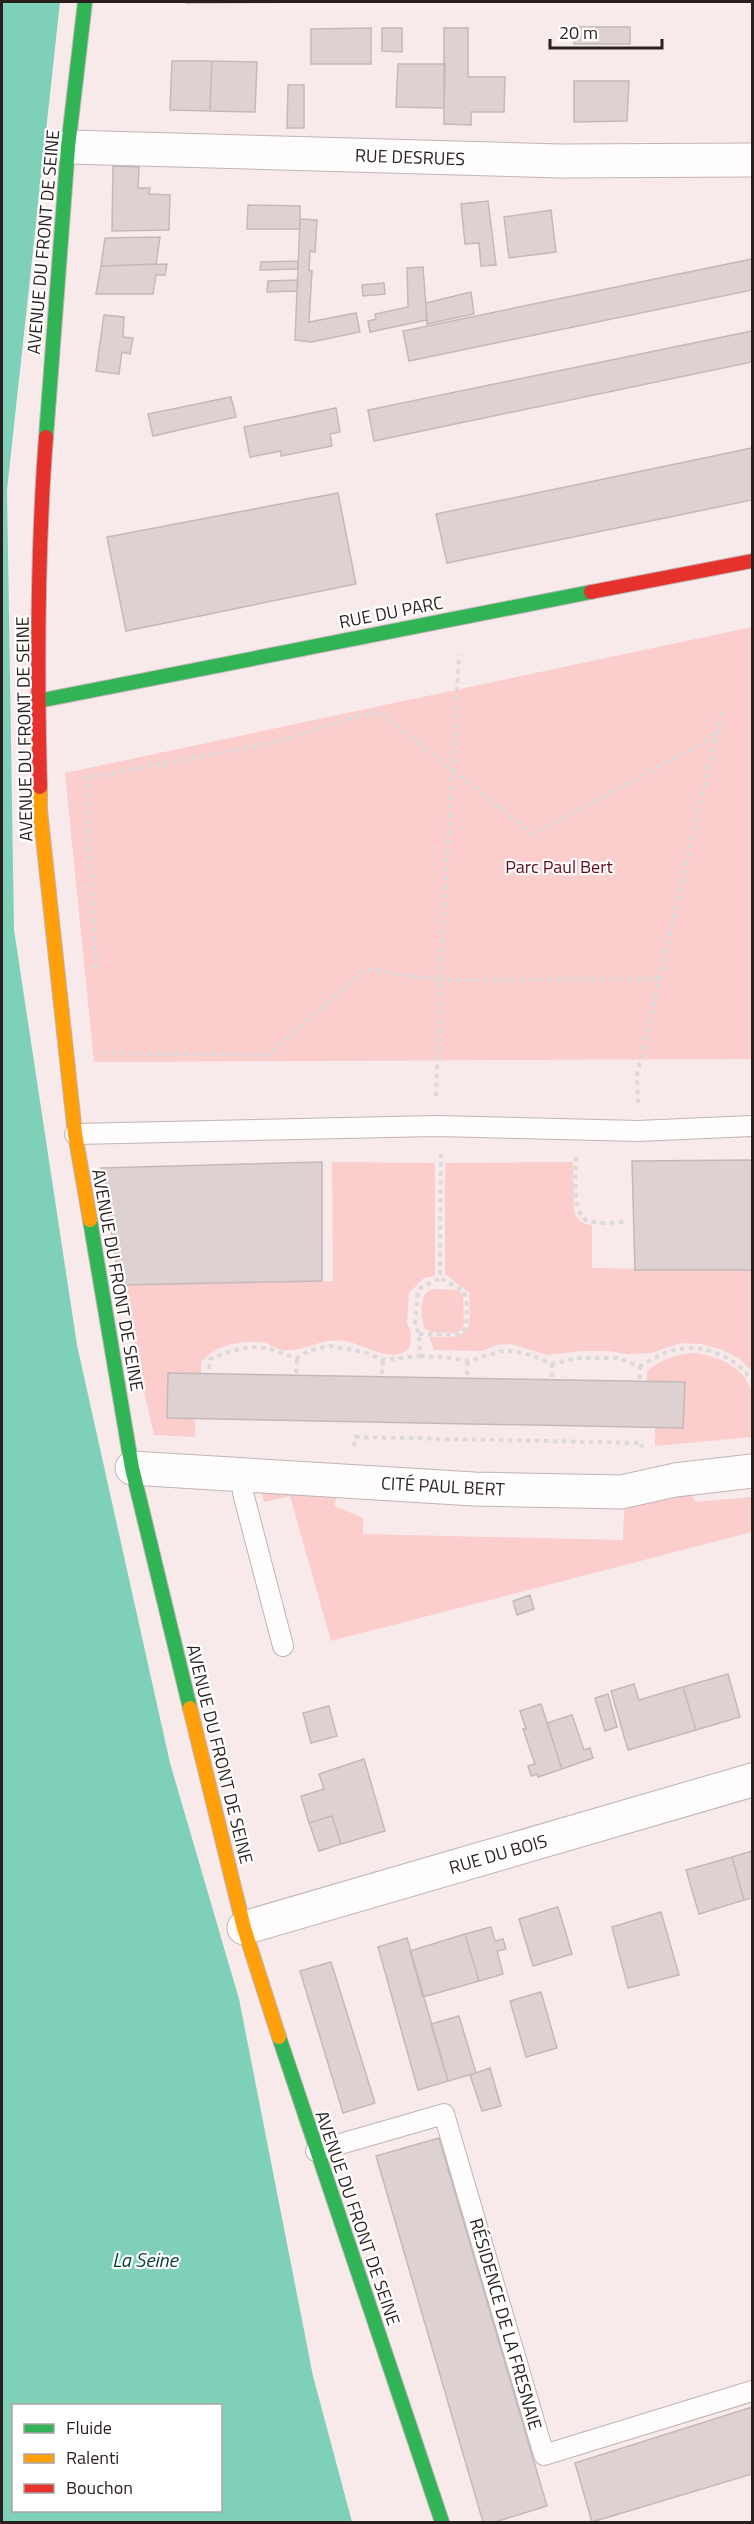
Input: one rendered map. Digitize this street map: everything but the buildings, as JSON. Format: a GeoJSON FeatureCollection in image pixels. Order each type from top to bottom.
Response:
{"type":"FeatureCollection","features":[{"type":"Feature","properties":{"kind":"street","name":"AVENUE DU FRONT DE SEINE"},"geometry":{"type":"LineString","coordinates":[[85,2],[68,147],[42,488],[38,701],[40,810],[75,1134],[132,1467],[244,1929],[316,2151],[442,2523]]}},
{"type":"Feature","properties":{"kind":"street","name":"RUE DESRUES"},"geometry":{"type":"LineString","coordinates":[[68,147],[561,161],[753,160]]}},
{"type":"Feature","properties":{"kind":"street","name":"RUE DU PARC"},"geometry":{"type":"LineString","coordinates":[[38,701],[753,561]]}},
{"type":"Feature","properties":{"kind":"street","name":"CITÉ PAUL BERT"},"geometry":{"type":"LineString","coordinates":[[132,1467],[474,1489],[621,1492],[675,1480],[753,1471]]}},
{"type":"Feature","properties":{"kind":"street","name":"RUE DU BOIS"},"geometry":{"type":"LineString","coordinates":[[244,1929],[753,1780]]}},
{"type":"Feature","properties":{"kind":"lane"},"geometry":{"type":"LineString","coordinates":[[75,1134],[435,1126],[638,1131],[753,1126]]}},
{"type":"Feature","properties":{"kind":"lane"},"geometry":{"type":"LineString","coordinates":[[244,1475],[243,1493],[284,1646]]}},
{"type":"Feature","properties":{"kind":"lane","name":"RÉSIDENCE DE LA FRESNAIE"},"geometry":{"type":"LineString","coordinates":[[316,2151],[444,2114],[544,2455],[753,2391]]}},
{"type":"Feature","properties":{"kind":"path"},"geometry":{"type":"LineString","coordinates":[[440,1278],[441,1144],[435,1126],[440,980],[459,654],[451,619]]}},
{"type":"Feature","properties":{"kind":"path"},"geometry":{"type":"LineString","coordinates":[[638,1131],[637,1076],[723,711]]}},
{"type":"Feature","properties":{"kind":"path"},"geometry":{"type":"LineString","coordinates":[[96,969],[86,778],[277,742],[358,716],[379,712],[532,834],[705,742],[718,730]]}},
{"type":"Feature","properties":{"kind":"path"},"geometry":{"type":"LineString","coordinates":[[103,1043],[104,1054],[268,1056],[366,969],[440,980],[660,979]]}},
{"type":"Feature","properties":{"kind":"path"},"geometry":{"type":"LineString","coordinates":[[576,1162],[577,1208],[580,1216],[592,1222],[628,1222]]}},
{"type":"Feature","properties":{"kind":"path"},"geometry":{"type":"LineString","coordinates":[[419,1334],[458,1335],[466,1328],[467,1306],[464,1291],[440,1278]]}},
{"type":"Feature","properties":{"kind":"path"},"geometry":{"type":"LineString","coordinates":[[420,1356],[419,1334],[415,1324],[418,1289],[440,1278]]}},
{"type":"Feature","properties":{"kind":"path"},"geometry":{"type":"LineString","coordinates":[[209,1370],[210,1359],[227,1351],[260,1347],[297,1358],[311,1350],[330,1346],[364,1352],[382,1360],[443,1356],[468,1361],[506,1350],[525,1353],[552,1364],[578,1358],[617,1358],[640,1366],[668,1352],[683,1349],[705,1350],[726,1356],[744,1368],[753,1381]]}},
{"type":"Feature","properties":{"kind":"path"},"geometry":{"type":"LineString","coordinates":[[297,1358],[297,1373]]}},
{"type":"Feature","properties":{"kind":"path"},"geometry":{"type":"LineString","coordinates":[[382,1360],[382,1374]]}},
{"type":"Feature","properties":{"kind":"path"},"geometry":{"type":"LineString","coordinates":[[467,1375],[468,1361]]}},
{"type":"Feature","properties":{"kind":"path"},"geometry":{"type":"LineString","coordinates":[[552,1364],[552,1377]]}},
{"type":"Feature","properties":{"kind":"path"},"geometry":{"type":"LineString","coordinates":[[640,1366],[640,1379]]}},
{"type":"Feature","properties":{"kind":"path"},"geometry":{"type":"LineString","coordinates":[[343,1445],[355,1446],[356,1437],[642,1443],[641,1452],[652,1451]]}},
{"type":"Feature","properties":{"kind":"green space","name":"Parc Paul Bert"},"geometry":{"type":"Polygon","coordinates":[[[752,627],[752,1059],[94,1062],[65,773],[752,627]]]}},
{"type":"Feature","properties":{"kind":"green space"},"geometry":{"type":"Polygon","coordinates":[[[332,1162],[435,1163],[435,1276],[424,1278],[409,1293],[407,1323],[411,1333],[410,1347],[403,1352],[387,1354],[336,1340],[290,1350],[257,1342],[222,1347],[201,1362],[201,1374],[168,1374],[167,1418],[195,1418],[195,1437],[154,1435],[120,1285],[333,1281],[332,1162]]]}},
{"type":"Feature","properties":{"kind":"green space"},"geometry":{"type":"Polygon","coordinates":[[[573,1162],[574,1211],[580,1221],[592,1225],[592,1268],[752,1270],[752,1372],[740,1359],[723,1350],[701,1344],[680,1343],[652,1353],[627,1354],[610,1351],[582,1351],[547,1355],[511,1344],[497,1345],[482,1351],[434,1350],[429,1337],[461,1335],[466,1331],[470,1318],[469,1293],[445,1274],[445,1163],[573,1162]]]}},
{"type":"Feature","properties":{"kind":"green space"},"geometry":{"type":"Polygon","coordinates":[[[432,1289],[457,1290],[463,1294],[464,1324],[460,1331],[456,1333],[430,1332],[424,1328],[422,1312],[424,1296],[432,1289]]]}},
{"type":"Feature","properties":{"kind":"green space"},"geometry":{"type":"Polygon","coordinates":[[[695,1353],[722,1360],[745,1377],[752,1395],[752,1437],[655,1446],[655,1427],[683,1428],[685,1383],[647,1382],[647,1371],[670,1358],[695,1353]]]}},
{"type":"Feature","properties":{"kind":"green space"},"geometry":{"type":"Polygon","coordinates":[[[340,1487],[334,1506],[363,1518],[363,1534],[623,1540],[624,1510],[669,1491],[688,1489],[696,1502],[752,1497],[752,1532],[331,1641],[290,1496],[264,1502],[261,1491],[340,1487]]]}},
{"type":"Feature","properties":{"kind":"water","name":"La Seine"},"geometry":{"type":"Polygon","coordinates":[[[2,2],[60,2],[7,490],[14,930],[77,1345],[170,1763],[239,1999],[313,2376],[352,2522],[2,2522],[2,2]]]}},
{"type":"Feature","properties":{"kind":"traffic: fast"},"geometry":{"type":"LineString","coordinates":[[46,437],[68,147],[85,2]]}},
{"type":"Feature","properties":{"kind":"traffic: fast"},"geometry":{"type":"LineString","coordinates":[[38,701],[591,592]]}},
{"type":"Feature","properties":{"kind":"traffic: fast"},"geometry":{"type":"LineString","coordinates":[[90,1220],[132,1468],[190,1708]]}},
{"type":"Feature","properties":{"kind":"traffic: fast"},"geometry":{"type":"LineString","coordinates":[[279,2037],[442,2522]]}},
{"type":"Feature","properties":{"kind":"traffic: slow"},"geometry":{"type":"LineString","coordinates":[[40,787],[40,810],[75,1134],[90,1220]]}},
{"type":"Feature","properties":{"kind":"traffic: slow"},"geometry":{"type":"LineString","coordinates":[[190,1708],[244,1928],[279,2037]]}},
{"type":"Feature","properties":{"kind":"traffic: jam"},"geometry":{"type":"LineString","coordinates":[[40,787],[38,612],[46,437]]}},
{"type":"Feature","properties":{"kind":"traffic: jam"},"geometry":{"type":"LineString","coordinates":[[591,592],[752,561]]}}]}
